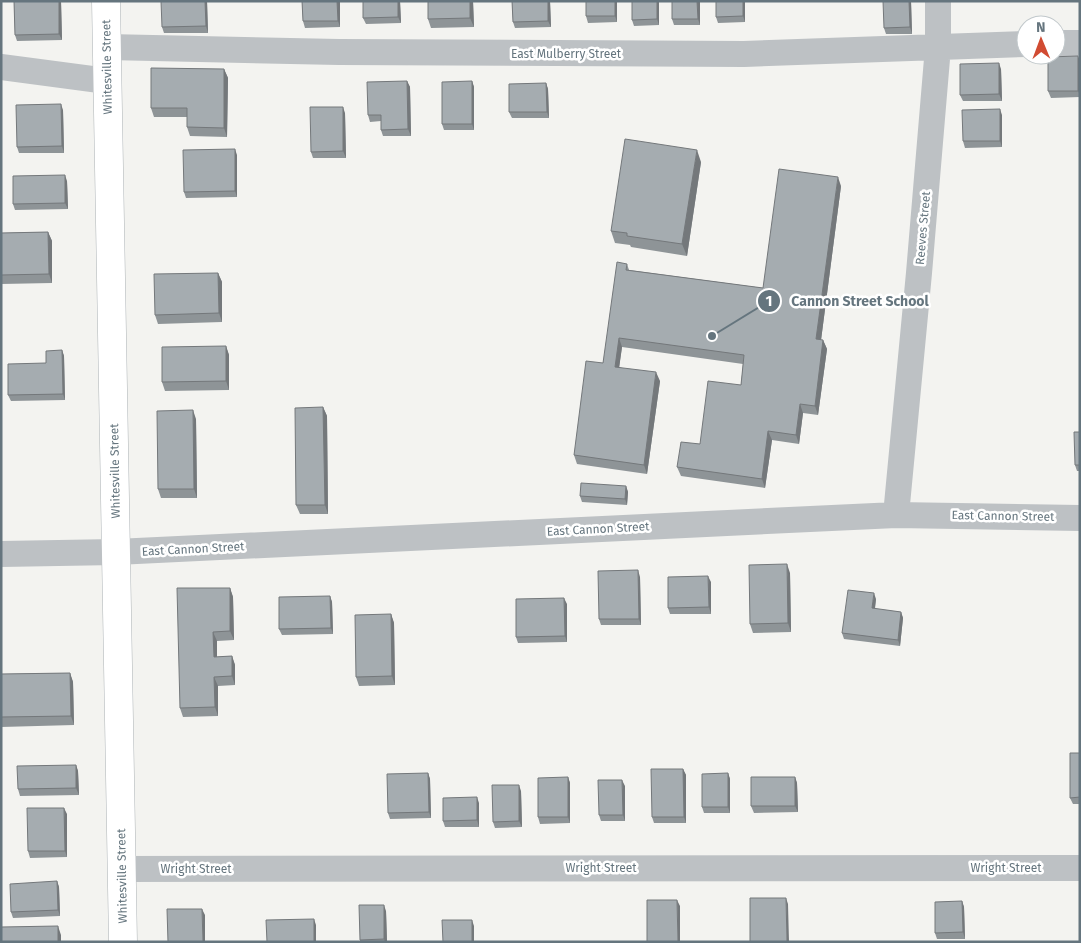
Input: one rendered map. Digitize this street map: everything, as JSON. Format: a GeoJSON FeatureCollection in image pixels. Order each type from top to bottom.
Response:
{"type":"FeatureCollection","features":[{"type":"Feature","properties":{"kind":"main road","name":"Whitesville Street"},"geometry":{"type":"LineString","coordinates":[[106,1],[122,942]]}},
{"type":"Feature","properties":{"kind":"street","name":"Reeves Street"},"geometry":{"type":"LineString","coordinates":[[896,515],[938,47],[938,1]]}},
{"type":"Feature","properties":{"kind":"street"},"geometry":{"type":"LineString","coordinates":[[1066,43],[1080,43]]}},
{"type":"Feature","properties":{"kind":"street","name":"East Mulberry Street"},"geometry":{"type":"LineString","coordinates":[[107,47],[339,52],[744,54],[1016,44]]}},
{"type":"Feature","properties":{"kind":"street"},"geometry":{"type":"LineString","coordinates":[[1,67],[107,81]]}},
{"type":"Feature","properties":{"kind":"street","name":"East Cannon Street"},"geometry":{"type":"LineString","coordinates":[[1,554],[116,552],[896,515],[1080,518]]}},
{"type":"Feature","properties":{"kind":"street","name":"Wright Street"},"geometry":{"type":"LineString","coordinates":[[122,869],[1080,868]]}},
{"type":"Feature","properties":{"kind":"building"},"geometry":{"type":"Polygon","coordinates":[[[14,1],[59,1],[59,34],[15,35],[14,1]]]}},
{"type":"Feature","properties":{"kind":"building"},"geometry":{"type":"Polygon","coordinates":[[[161,1],[205,1],[206,26],[162,27],[161,1]]]}},
{"type":"Feature","properties":{"kind":"building"},"geometry":{"type":"Polygon","coordinates":[[[302,1],[337,1],[338,21],[303,21],[302,1]]]}},
{"type":"Feature","properties":{"kind":"building"},"geometry":{"type":"Polygon","coordinates":[[[363,1],[398,1],[398,17],[363,18],[363,1]]]}},
{"type":"Feature","properties":{"kind":"building"},"geometry":{"type":"Polygon","coordinates":[[[428,1],[470,1],[470,18],[428,19],[428,1]]]}},
{"type":"Feature","properties":{"kind":"building"},"geometry":{"type":"Polygon","coordinates":[[[512,1],[548,1],[548,21],[513,22],[512,1]]]}},
{"type":"Feature","properties":{"kind":"building"},"geometry":{"type":"Polygon","coordinates":[[[586,1],[615,1],[615,16],[586,16],[586,1]]]}},
{"type":"Feature","properties":{"kind":"building"},"geometry":{"type":"Polygon","coordinates":[[[632,1],[657,1],[657,19],[632,20],[632,1]]]}},
{"type":"Feature","properties":{"kind":"building"},"geometry":{"type":"Polygon","coordinates":[[[672,1],[697,1],[698,19],[672,19],[672,1]]]}},
{"type":"Feature","properties":{"kind":"building"},"geometry":{"type":"Polygon","coordinates":[[[716,1],[743,1],[743,16],[716,17],[716,1]]]}},
{"type":"Feature","properties":{"kind":"building"},"geometry":{"type":"Polygon","coordinates":[[[883,1],[909,1],[910,27],[884,28],[883,1]]]}},
{"type":"Feature","properties":{"kind":"building"},"geometry":{"type":"Polygon","coordinates":[[[1066,56],[1078,56],[1078,91],[1048,91],[1048,65],[1066,65],[1066,56]]]}},
{"type":"Feature","properties":{"kind":"building"},"geometry":{"type":"Polygon","coordinates":[[[999,63],[999,94],[960,95],[960,64],[999,63]]]}},
{"type":"Feature","properties":{"kind":"building"},"geometry":{"type":"Polygon","coordinates":[[[151,68],[224,69],[224,128],[187,127],[187,108],[151,108],[151,68]]]}},
{"type":"Feature","properties":{"kind":"building"},"geometry":{"type":"Polygon","coordinates":[[[407,81],[408,129],[381,130],[381,115],[368,115],[367,82],[407,81]]]}},
{"type":"Feature","properties":{"kind":"building"},"geometry":{"type":"Polygon","coordinates":[[[472,81],[472,124],[442,124],[442,82],[472,81]]]}},
{"type":"Feature","properties":{"kind":"building"},"geometry":{"type":"Polygon","coordinates":[[[546,83],[547,112],[509,112],[509,84],[546,83]]]}},
{"type":"Feature","properties":{"kind":"building"},"geometry":{"type":"Polygon","coordinates":[[[61,104],[62,146],[17,147],[16,105],[61,104]]]}},
{"type":"Feature","properties":{"kind":"building"},"geometry":{"type":"Polygon","coordinates":[[[310,107],[343,107],[343,151],[311,152],[310,107]]]}},
{"type":"Feature","properties":{"kind":"building"},"geometry":{"type":"Polygon","coordinates":[[[1000,109],[1000,141],[963,141],[962,110],[1000,109]]]}},
{"type":"Feature","properties":{"kind":"building"},"geometry":{"type":"Polygon","coordinates":[[[625,139],[697,150],[682,244],[627,236],[627,233],[611,231],[625,139]]]}},
{"type":"Feature","properties":{"kind":"building"},"geometry":{"type":"Polygon","coordinates":[[[235,149],[235,191],[184,192],[183,150],[235,149]]]}},
{"type":"Feature","properties":{"kind":"building"},"geometry":{"type":"Polygon","coordinates":[[[779,169],[838,177],[816,339],[823,340],[815,406],[800,404],[796,435],[768,431],[762,479],[677,467],[681,442],[700,444],[708,381],[741,385],[744,355],[619,338],[615,367],[656,372],[644,465],[574,455],[586,361],[603,363],[617,262],[627,264],[626,270],[763,288],[779,169]]]}},
{"type":"Feature","properties":{"kind":"building"},"geometry":{"type":"Polygon","coordinates":[[[65,175],[65,203],[13,204],[13,176],[65,175]]]}},
{"type":"Feature","properties":{"kind":"building"},"geometry":{"type":"Polygon","coordinates":[[[48,232],[49,274],[1,275],[1,233],[48,232]]]}},
{"type":"Feature","properties":{"kind":"building"},"geometry":{"type":"Polygon","coordinates":[[[218,273],[219,313],[155,315],[154,274],[218,273]]]}},
{"type":"Feature","properties":{"kind":"building"},"geometry":{"type":"Polygon","coordinates":[[[226,346],[226,381],[162,382],[162,347],[226,346]]]}},
{"type":"Feature","properties":{"kind":"building"},"geometry":{"type":"Polygon","coordinates":[[[62,350],[63,394],[8,395],[8,364],[46,363],[46,351],[62,350]]]}},
{"type":"Feature","properties":{"kind":"building"},"geometry":{"type":"Polygon","coordinates":[[[323,407],[325,505],[296,505],[295,408],[323,407]]]}},
{"type":"Feature","properties":{"kind":"building"},"geometry":{"type":"Polygon","coordinates":[[[193,410],[194,489],[158,489],[157,411],[193,410]]]}},
{"type":"Feature","properties":{"kind":"building"},"geometry":{"type":"Polygon","coordinates":[[[1074,432],[1080,432],[1080,465],[1075,465],[1074,432]]]}},
{"type":"Feature","properties":{"kind":"building"},"geometry":{"type":"Polygon","coordinates":[[[581,483],[626,486],[625,499],[580,496],[581,483]]]}},
{"type":"Feature","properties":{"kind":"building"},"geometry":{"type":"Polygon","coordinates":[[[787,564],[788,623],[750,624],[749,565],[787,564]]]}},
{"type":"Feature","properties":{"kind":"building"},"geometry":{"type":"Polygon","coordinates":[[[638,570],[639,619],[599,619],[598,571],[638,570]]]}},
{"type":"Feature","properties":{"kind":"building"},"geometry":{"type":"Polygon","coordinates":[[[708,576],[709,607],[668,608],[668,577],[708,576]]]}},
{"type":"Feature","properties":{"kind":"building"},"geometry":{"type":"Polygon","coordinates":[[[177,588],[230,588],[230,631],[213,632],[214,657],[232,656],[232,676],[214,677],[215,707],[180,708],[177,588]]]}},
{"type":"Feature","properties":{"kind":"building"},"geometry":{"type":"Polygon","coordinates":[[[848,590],[874,593],[872,608],[901,612],[898,640],[842,633],[848,590]]]}},
{"type":"Feature","properties":{"kind":"building"},"geometry":{"type":"Polygon","coordinates":[[[330,596],[331,628],[279,629],[279,597],[330,596]]]}},
{"type":"Feature","properties":{"kind":"building"},"geometry":{"type":"Polygon","coordinates":[[[564,598],[565,636],[516,637],[516,599],[564,598]]]}},
{"type":"Feature","properties":{"kind":"building"},"geometry":{"type":"Polygon","coordinates":[[[391,614],[392,676],[356,677],[355,615],[391,614]]]}},
{"type":"Feature","properties":{"kind":"building"},"geometry":{"type":"Polygon","coordinates":[[[70,673],[71,716],[1,717],[1,674],[70,673]]]}},
{"type":"Feature","properties":{"kind":"building"},"geometry":{"type":"Polygon","coordinates":[[[1070,753],[1080,753],[1080,797],[1070,798],[1070,753]]]}},
{"type":"Feature","properties":{"kind":"building"},"geometry":{"type":"Polygon","coordinates":[[[76,765],[76,788],[18,789],[17,766],[76,765]]]}},
{"type":"Feature","properties":{"kind":"building"},"geometry":{"type":"Polygon","coordinates":[[[651,769],[683,769],[684,817],[652,817],[651,769]]]}},
{"type":"Feature","properties":{"kind":"building"},"geometry":{"type":"Polygon","coordinates":[[[428,773],[429,812],[388,813],[387,774],[428,773]]]}},
{"type":"Feature","properties":{"kind":"building"},"geometry":{"type":"Polygon","coordinates":[[[728,773],[728,807],[702,807],[702,774],[728,773]]]}},
{"type":"Feature","properties":{"kind":"building"},"geometry":{"type":"Polygon","coordinates":[[[568,777],[568,817],[538,817],[538,778],[568,777]]]}},
{"type":"Feature","properties":{"kind":"building"},"geometry":{"type":"Polygon","coordinates":[[[751,777],[795,777],[795,806],[751,806],[751,777]]]}},
{"type":"Feature","properties":{"kind":"building"},"geometry":{"type":"Polygon","coordinates":[[[598,780],[622,780],[623,815],[599,815],[598,780]]]}},
{"type":"Feature","properties":{"kind":"building"},"geometry":{"type":"Polygon","coordinates":[[[492,785],[519,785],[519,821],[493,822],[492,785]]]}},
{"type":"Feature","properties":{"kind":"building"},"geometry":{"type":"Polygon","coordinates":[[[477,797],[477,820],[443,821],[443,798],[477,797]]]}},
{"type":"Feature","properties":{"kind":"building"},"geometry":{"type":"Polygon","coordinates":[[[27,808],[64,808],[65,851],[28,851],[27,808]]]}},
{"type":"Feature","properties":{"kind":"building"},"geometry":{"type":"Polygon","coordinates":[[[57,881],[58,910],[11,912],[10,884],[57,881]]]}},
{"type":"Feature","properties":{"kind":"building"},"geometry":{"type":"Polygon","coordinates":[[[750,898],[786,898],[787,942],[750,942],[750,898]]]}},
{"type":"Feature","properties":{"kind":"building"},"geometry":{"type":"Polygon","coordinates":[[[647,900],[677,900],[678,942],[647,942],[647,900]]]}},
{"type":"Feature","properties":{"kind":"building"},"geometry":{"type":"Polygon","coordinates":[[[962,901],[963,932],[935,933],[935,902],[962,901]]]}},
{"type":"Feature","properties":{"kind":"building"},"geometry":{"type":"Polygon","coordinates":[[[359,905],[384,905],[384,939],[360,940],[359,905]]]}},
{"type":"Feature","properties":{"kind":"building"},"geometry":{"type":"Polygon","coordinates":[[[167,909],[202,909],[203,942],[168,942],[167,909]]]}},
{"type":"Feature","properties":{"kind":"building"},"geometry":{"type":"Polygon","coordinates":[[[314,919],[314,942],[267,942],[266,920],[314,919]]]}},
{"type":"Feature","properties":{"kind":"building"},"geometry":{"type":"Polygon","coordinates":[[[442,920],[472,920],[472,942],[443,942],[442,920]]]}},
{"type":"Feature","properties":{"kind":"building"},"geometry":{"type":"Polygon","coordinates":[[[58,926],[58,942],[1,942],[1,927],[58,926]]]}},
{"type":"Feature","properties":{"kind":"place","name":"Cannon Street School"},"geometry":{"type":"Point","coordinates":[712,336]}}]}
